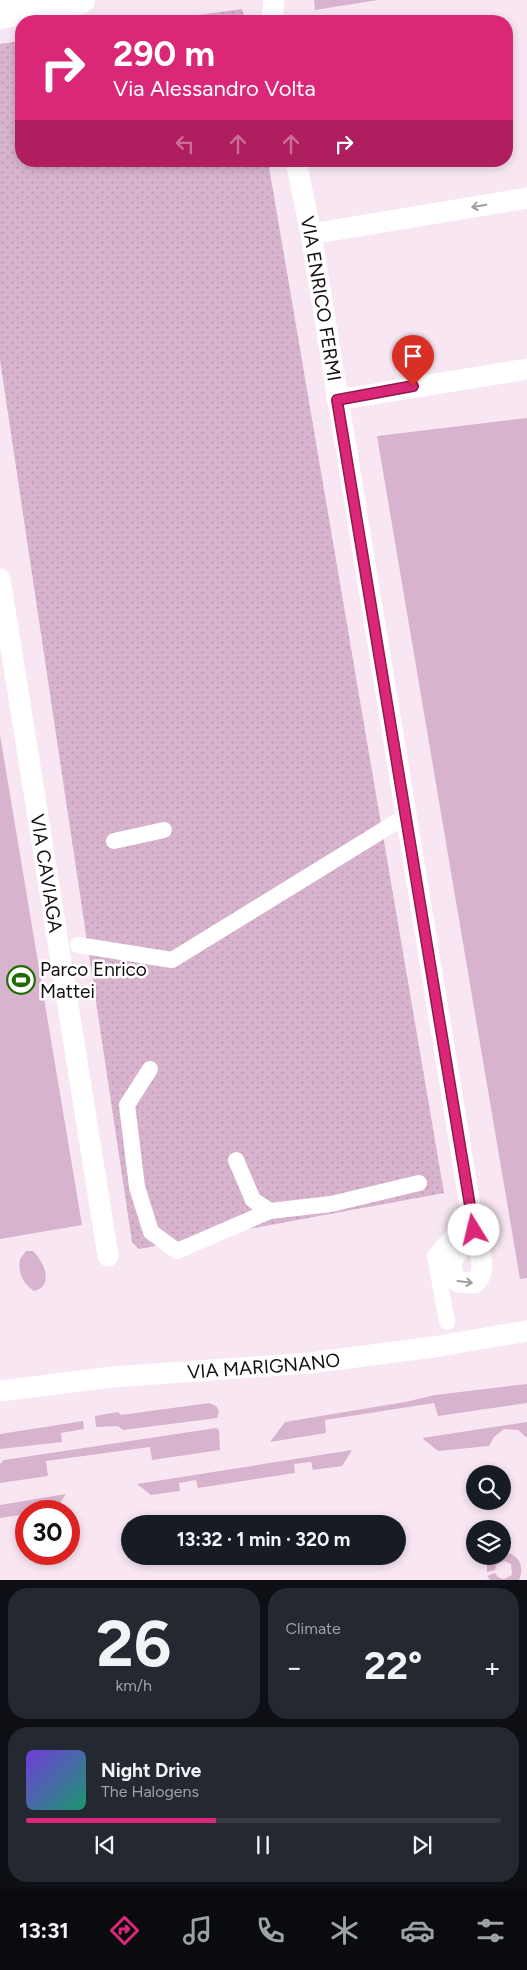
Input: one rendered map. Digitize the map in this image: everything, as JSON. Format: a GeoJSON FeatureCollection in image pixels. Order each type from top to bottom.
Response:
{"type":"FeatureCollection","features":[{"type":"Feature","properties":{"kind":"street"},"geometry":{"type":"LineString","coordinates":[[0,15],[82,0]]}},
{"type":"Feature","properties":{"kind":"street"},"geometry":{"type":"LineString","coordinates":[[273,15],[274,0]]}},
{"type":"Feature","properties":{"kind":"street","name":"VIA ENRICO FERMI"},"geometry":{"type":"LineString","coordinates":[[297,167],[311,234],[474,1232]]}},
{"type":"Feature","properties":{"kind":"street"},"geometry":{"type":"LineString","coordinates":[[311,234],[527,198]]}},
{"type":"Feature","properties":{"kind":"street"},"geometry":{"type":"LineString","coordinates":[[337,400],[527,369]]}},
{"type":"Feature","properties":{"kind":"street","name":"VIA CAVIAGA"},"geometry":{"type":"LineString","coordinates":[[0,579],[108,1256]]}},
{"type":"Feature","properties":{"kind":"street"},"geometry":{"type":"LineString","coordinates":[[78,945],[172,960],[406,816]]}},
{"type":"Feature","properties":{"kind":"street"},"geometry":{"type":"LineString","coordinates":[[114,841],[164,830]]}},
{"type":"Feature","properties":{"kind":"street"},"geometry":{"type":"LineString","coordinates":[[150,1069],[127,1105],[137,1187],[151,1232],[177,1250],[270,1211],[331,1204],[419,1183]]}},
{"type":"Feature","properties":{"kind":"street"},"geometry":{"type":"LineString","coordinates":[[236,1160],[253,1200],[270,1211]]}},
{"type":"Feature","properties":{"kind":"street"},"geometry":{"type":"LineString","coordinates":[[447,1322],[435,1256],[453,1235],[474,1232]]}},
{"type":"Feature","properties":{"kind":"street","name":"VIA MARIGNANO"},"geometry":{"type":"LineString","coordinates":[[0,1391],[112,1377],[310,1363],[433,1347],[527,1331]]}},
{"type":"Feature","properties":{"kind":"shaded area"},"geometry":{"type":"Polygon","coordinates":[[[314,0],[378,0],[315,10],[314,0]]]}},
{"type":"Feature","properties":{"kind":"shaded area"},"geometry":{"type":"Polygon","coordinates":[[[242,9],[244,15],[199,15],[242,9]]]}},
{"type":"Feature","properties":{"kind":"shaded area"},"geometry":{"type":"Polygon","coordinates":[[[15,42],[15,167],[269,167],[444,1193],[139,1249],[132,1242],[0,360],[0,44],[15,42]]]}},
{"type":"Feature","properties":{"kind":"shaded area"},"geometry":{"type":"Polygon","coordinates":[[[527,418],[527,1278],[520,1279],[377,436],[527,418]]]}},
{"type":"Feature","properties":{"kind":"shaded area","name":"Parco Enrico Mattei"},"geometry":{"type":"Polygon","coordinates":[[[0,735],[82,1225],[0,1239],[0,735]]]}},
{"type":"Feature","properties":{"kind":"shaded area"},"geometry":{"type":"Polygon","coordinates":[[[26,1251],[33,1251],[41,1261],[46,1273],[44,1284],[34,1291],[26,1285],[20,1273],[20,1259],[26,1251]]]}},
{"type":"Feature","properties":{"kind":"shaded area"},"geometry":{"type":"Polygon","coordinates":[[[527,1384],[527,1403],[438,1416],[434,1403],[325,1420],[326,1433],[270,1442],[285,1422],[405,1402],[435,1395],[527,1384]]]}},
{"type":"Feature","properties":{"kind":"shaded area"},"geometry":{"type":"Polygon","coordinates":[[[209,1403],[216,1406],[219,1411],[217,1418],[123,1430],[118,1426],[96,1427],[95,1416],[118,1412],[121,1415],[209,1403]]]}},
{"type":"Feature","properties":{"kind":"shaded area"},"geometry":{"type":"Polygon","coordinates":[[[83,1421],[84,1429],[61,1433],[62,1442],[0,1449],[0,1434],[83,1421]]]}},
{"type":"Feature","properties":{"kind":"shaded area"},"geometry":{"type":"Polygon","coordinates":[[[527,1422],[527,1438],[518,1430],[504,1429],[494,1437],[489,1446],[438,1451],[422,1438],[527,1422]]]}},
{"type":"Feature","properties":{"kind":"shaded area"},"geometry":{"type":"Polygon","coordinates":[[[216,1428],[219,1430],[220,1450],[152,1460],[150,1447],[46,1461],[48,1476],[0,1483],[0,1464],[4,1460],[216,1428]]]}},
{"type":"Feature","properties":{"kind":"shaded area"},"geometry":{"type":"Polygon","coordinates":[[[352,1450],[342,1466],[313,1470],[311,1462],[294,1464],[295,1473],[198,1488],[196,1480],[179,1483],[180,1491],[151,1495],[137,1484],[352,1450]]]}},
{"type":"Feature","properties":{"kind":"shaded area"},"geometry":{"type":"Polygon","coordinates":[[[66,1494],[62,1500],[30,1500],[66,1494]]]}},
{"type":"Feature","properties":{"kind":"shaded area"},"geometry":{"type":"Polygon","coordinates":[[[15,1502],[15,1516],[0,1518],[0,1505],[15,1502]]]}},
{"type":"Feature","properties":{"kind":"shaded area"},"geometry":{"type":"Polygon","coordinates":[[[511,1554],[517,1558],[521,1566],[519,1580],[490,1580],[487,1576],[495,1573],[499,1578],[504,1579],[512,1575],[511,1554]]]}},
{"type":"Feature","properties":{"kind":"shaded area"},"geometry":{"type":"Polygon","coordinates":[[[487,1565],[496,1565],[495,1570],[487,1572],[487,1565]]]}},
{"type":"Feature","properties":{"kind":"place","name":"Parco Enrico Mattei"},"geometry":{"type":"Point","coordinates":[21,980]}},
{"type":"Feature","properties":{"kind":"route"},"geometry":{"type":"LineString","coordinates":[[413,386],[337,400],[474,1230]]}}]}
